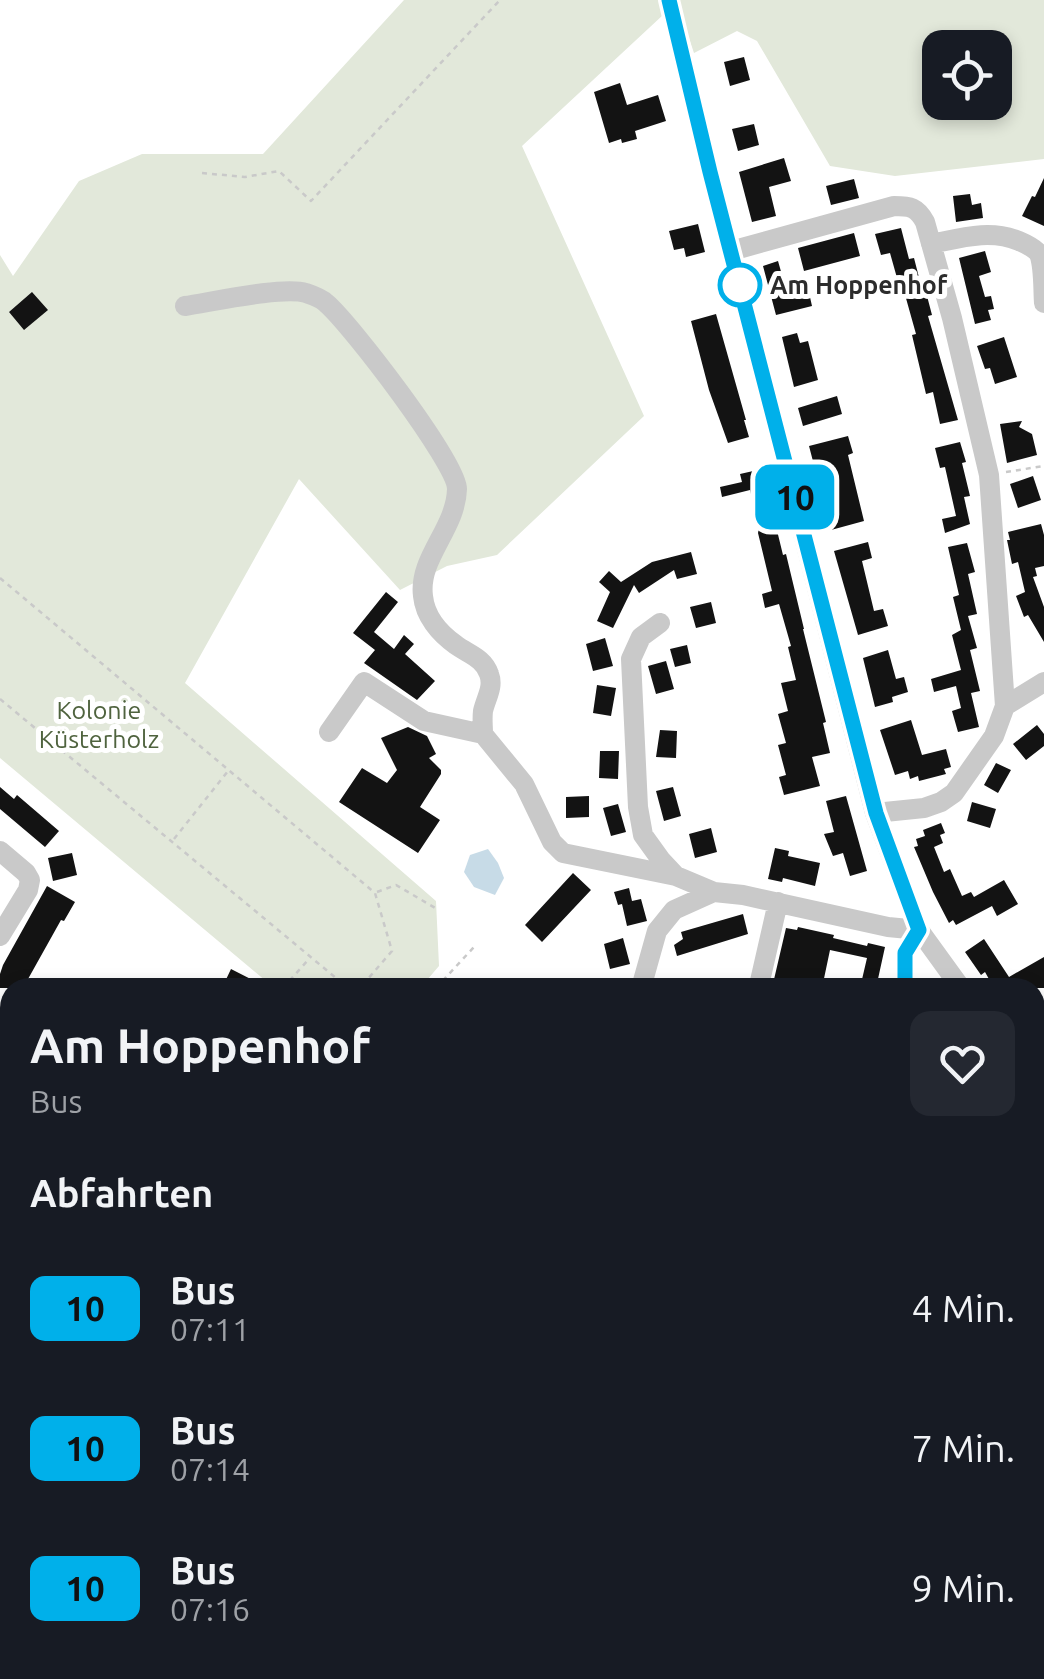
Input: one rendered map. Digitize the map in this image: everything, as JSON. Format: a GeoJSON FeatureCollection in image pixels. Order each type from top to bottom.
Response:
{"type":"FeatureCollection","features":[{"type":"Feature","properties":{"kind":"street"},"geometry":{"type":"LineString","coordinates":[[669,0],[876,813],[919,930],[954,978]]}},
{"type":"Feature","properties":{"kind":"street"},"geometry":{"type":"LineString","coordinates":[[731,251],[894,206],[910,206],[919,211],[952,318],[989,474],[1005,706],[994,736],[954,793],[924,808],[876,813]]}},
{"type":"Feature","properties":{"kind":"street"},"geometry":{"type":"LineString","coordinates":[[931,244],[984,234],[1000,235],[1030,246],[1039,254],[1042,264],[1044,303]]}},
{"type":"Feature","properties":{"kind":"street"},"geometry":{"type":"LineString","coordinates":[[185,306],[296,290],[310,294],[326,303],[371,354],[422,424],[458,485],[452,519],[424,571],[424,606],[433,623],[454,644],[485,666],[491,688],[483,713],[483,734]]}},
{"type":"Feature","properties":{"kind":"street"},"geometry":{"type":"LineString","coordinates":[[660,623],[641,637],[631,659],[638,806],[643,835],[676,876]]}},
{"type":"Feature","properties":{"kind":"street"},"geometry":{"type":"LineString","coordinates":[[328,732],[364,682],[424,721],[483,734],[524,784],[552,842],[562,853],[676,876],[714,892],[919,930]]}},
{"type":"Feature","properties":{"kind":"street"},"geometry":{"type":"LineString","coordinates":[[1005,706],[1044,682]]}},
{"type":"Feature","properties":{"kind":"street"},"geometry":{"type":"LineString","coordinates":[[0,850],[30,880],[0,936]]}},
{"type":"Feature","properties":{"kind":"street"},"geometry":{"type":"LineString","coordinates":[[643,978],[658,930],[674,910],[714,892]]}},
{"type":"Feature","properties":{"kind":"street"},"geometry":{"type":"LineString","coordinates":[[761,978],[778,902]]}},
{"type":"Feature","properties":{"kind":"street"},"geometry":{"type":"LineString","coordinates":[[905,978],[905,953],[919,930]]}},
{"type":"Feature","properties":{"kind":"path"},"geometry":{"type":"LineString","coordinates":[[202,172],[245,176],[278,170],[311,201],[500,0]]}},
{"type":"Feature","properties":{"kind":"path"},"geometry":{"type":"LineString","coordinates":[[989,474],[1044,466]]}},
{"type":"Feature","properties":{"kind":"path"},"geometry":{"type":"LineString","coordinates":[[0,578],[375,893],[392,951],[369,978]]}},
{"type":"Feature","properties":{"kind":"path"},"geometry":{"type":"LineString","coordinates":[[0,700],[335,978]]}},
{"type":"Feature","properties":{"kind":"path"},"geometry":{"type":"LineString","coordinates":[[172,842],[229,770]]}},
{"type":"Feature","properties":{"kind":"path"},"geometry":{"type":"LineString","coordinates":[[375,893],[396,885],[436,909]]}},
{"type":"Feature","properties":{"kind":"path"},"geometry":{"type":"LineString","coordinates":[[445,978],[474,947]]}},
{"type":"Feature","properties":{"kind":"path"},"geometry":{"type":"LineString","coordinates":[[293,978],[310,958]]}},
{"type":"Feature","properties":{"kind":"green space","name":"Kolonie Küsterholz"},"geometry":{"type":"Polygon","coordinates":[[[404,0],[1044,0],[1044,159],[895,176],[830,166],[757,41],[737,31],[694,53],[677,2],[522,146],[644,416],[497,555],[447,566],[400,590],[299,479],[185,683],[436,901],[439,966],[429,978],[262,978],[0,758],[0,255],[13,276],[79,181],[142,154],[263,154],[404,0]]]}},
{"type":"Feature","properties":{"kind":"water"},"geometry":{"type":"Polygon","coordinates":[[[488,849],[504,878],[495,895],[474,887],[464,872],[470,855],[488,849]]]}},
{"type":"Feature","properties":{"kind":"building"},"geometry":{"type":"Polygon","coordinates":[[[744,57],[750,80],[730,86],[724,62],[744,57]]]}},
{"type":"Feature","properties":{"kind":"building"},"geometry":{"type":"Polygon","coordinates":[[[620,83],[627,105],[658,95],[666,121],[635,131],[637,139],[609,143],[594,92],[620,83]]]}},
{"type":"Feature","properties":{"kind":"building"},"geometry":{"type":"Polygon","coordinates":[[[754,124],[759,145],[738,151],[732,129],[754,124]]]}},
{"type":"Feature","properties":{"kind":"building"},"geometry":{"type":"Polygon","coordinates":[[[784,158],[791,181],[769,187],[776,216],[752,222],[739,172],[784,158]]]}},
{"type":"Feature","properties":{"kind":"building"},"geometry":{"type":"Polygon","coordinates":[[[1044,178],[1044,226],[1022,216],[1044,178]]]}},
{"type":"Feature","properties":{"kind":"building"},"geometry":{"type":"Polygon","coordinates":[[[854,179],[859,198],[831,205],[826,186],[854,179]]]}},
{"type":"Feature","properties":{"kind":"building"},"geometry":{"type":"Polygon","coordinates":[[[970,194],[972,205],[981,203],[983,218],[956,222],[953,196],[970,194]]]}},
{"type":"Feature","properties":{"kind":"building"},"geometry":{"type":"Polygon","coordinates":[[[698,224],[705,252],[686,257],[684,248],[674,250],[669,231],[698,224]]]}},
{"type":"Feature","properties":{"kind":"building"},"geometry":{"type":"Polygon","coordinates":[[[901,228],[909,259],[914,258],[924,297],[927,296],[932,315],[928,316],[958,420],[940,424],[933,392],[926,394],[912,335],[916,334],[902,284],[899,285],[890,253],[881,255],[875,234],[901,228]]]}},
{"type":"Feature","properties":{"kind":"building"},"geometry":{"type":"Polygon","coordinates":[[[854,233],[860,256],[804,271],[798,248],[854,233]]]}},
{"type":"Feature","properties":{"kind":"building"},"geometry":{"type":"Polygon","coordinates":[[[985,251],[991,272],[979,276],[985,297],[991,296],[994,309],[988,310],[991,320],[975,324],[959,258],[985,251]]]}},
{"type":"Feature","properties":{"kind":"building"},"geometry":{"type":"Polygon","coordinates":[[[778,261],[786,289],[807,284],[812,306],[776,315],[763,266],[778,261]]]}},
{"type":"Feature","properties":{"kind":"building"},"geometry":{"type":"Polygon","coordinates":[[[32,292],[48,310],[24,330],[9,312],[32,292]]]}},
{"type":"Feature","properties":{"kind":"building"},"geometry":{"type":"Polygon","coordinates":[[[716,314],[749,437],[728,443],[691,321],[716,314]]]}},
{"type":"Feature","properties":{"kind":"building"},"geometry":{"type":"Polygon","coordinates":[[[797,333],[800,343],[808,341],[818,380],[794,387],[782,337],[797,333]]]}},
{"type":"Feature","properties":{"kind":"building"},"geometry":{"type":"Polygon","coordinates":[[[1004,337],[1017,377],[995,384],[977,346],[1004,337]]]}},
{"type":"Feature","properties":{"kind":"building"},"geometry":{"type":"Polygon","coordinates":[[[837,396],[842,414],[803,426],[798,408],[837,396]]]}},
{"type":"Feature","properties":{"kind":"building"},"geometry":{"type":"Polygon","coordinates":[[[1022,421],[1019,427],[1032,434],[1037,455],[1007,463],[1000,424],[1022,421]]]}},
{"type":"Feature","properties":{"kind":"building"},"geometry":{"type":"Polygon","coordinates":[[[848,436],[853,453],[848,455],[864,521],[831,530],[809,446],[848,436]]]}},
{"type":"Feature","properties":{"kind":"building"},"geometry":{"type":"Polygon","coordinates":[[[960,442],[966,462],[962,463],[970,496],[964,497],[970,524],[945,533],[942,519],[956,516],[945,467],[940,468],[935,448],[960,442]]]}},
{"type":"Feature","properties":{"kind":"building"},"geometry":{"type":"Polygon","coordinates":[[[762,469],[804,629],[830,753],[812,757],[820,786],[784,795],[779,777],[786,775],[778,745],[786,743],[778,714],[788,711],[781,683],[796,680],[788,647],[791,646],[779,604],[765,608],[762,594],[772,591],[750,490],[722,497],[720,487],[742,482],[740,474],[762,469]]]}},
{"type":"Feature","properties":{"kind":"building"},"geometry":{"type":"Polygon","coordinates":[[[1033,476],[1041,500],[1018,508],[1010,484],[1033,476]]]}},
{"type":"Feature","properties":{"kind":"building"},"geometry":{"type":"Polygon","coordinates":[[[1041,524],[1044,566],[1035,568],[1037,576],[1033,577],[1044,607],[1044,642],[1028,615],[1024,617],[1016,596],[1025,592],[1018,562],[1012,564],[1007,540],[1008,532],[1041,524]]]}},
{"type":"Feature","properties":{"kind":"building"},"geometry":{"type":"Polygon","coordinates":[[[868,542],[872,558],[862,561],[874,611],[883,609],[888,626],[858,635],[834,551],[868,542]]]}},
{"type":"Feature","properties":{"kind":"building"},"geometry":{"type":"Polygon","coordinates":[[[967,543],[975,572],[968,574],[977,614],[968,616],[977,648],[970,650],[980,691],[971,693],[979,727],[958,732],[952,711],[961,708],[956,686],[934,692],[931,679],[961,670],[952,635],[961,630],[953,597],[959,595],[948,547],[967,543]]]}},
{"type":"Feature","properties":{"kind":"building"},"geometry":{"type":"Polygon","coordinates":[[[691,552],[697,574],[677,579],[674,570],[639,593],[634,585],[613,628],[597,621],[610,592],[599,582],[609,571],[621,582],[652,562],[691,552]]]}},
{"type":"Feature","properties":{"kind":"building"},"geometry":{"type":"Polygon","coordinates":[[[386,592],[398,602],[374,632],[394,649],[404,635],[414,644],[405,654],[435,681],[417,700],[364,663],[375,650],[353,633],[386,592]]]}},
{"type":"Feature","properties":{"kind":"building"},"geometry":{"type":"Polygon","coordinates":[[[711,602],[716,623],[696,628],[690,607],[711,602]]]}},
{"type":"Feature","properties":{"kind":"building"},"geometry":{"type":"Polygon","coordinates":[[[605,638],[613,666],[593,671],[586,644],[605,638]]]}},
{"type":"Feature","properties":{"kind":"building"},"geometry":{"type":"Polygon","coordinates":[[[687,645],[691,663],[675,667],[670,649],[687,645]]]}},
{"type":"Feature","properties":{"kind":"building"},"geometry":{"type":"Polygon","coordinates":[[[888,650],[896,679],[904,677],[908,692],[875,707],[863,658],[888,650]]]}},
{"type":"Feature","properties":{"kind":"building"},"geometry":{"type":"Polygon","coordinates":[[[666,661],[674,689],[656,694],[648,666],[666,661]]]}},
{"type":"Feature","properties":{"kind":"building"},"geometry":{"type":"Polygon","coordinates":[[[597,685],[616,688],[611,716],[593,713],[597,685]]]}},
{"type":"Feature","properties":{"kind":"building"},"geometry":{"type":"Polygon","coordinates":[[[911,720],[922,755],[946,749],[951,767],[944,769],[946,774],[919,781],[918,776],[910,779],[908,771],[895,775],[880,730],[911,720]]]}},
{"type":"Feature","properties":{"kind":"building"},"geometry":{"type":"Polygon","coordinates":[[[1037,725],[1044,734],[1044,746],[1026,760],[1013,744],[1037,725]]]}},
{"type":"Feature","properties":{"kind":"building"},"geometry":{"type":"Polygon","coordinates":[[[408,727],[427,736],[436,754],[429,758],[441,770],[420,807],[440,820],[418,853],[339,802],[362,768],[387,783],[397,770],[381,738],[408,727]]]}},
{"type":"Feature","properties":{"kind":"building"},"geometry":{"type":"Polygon","coordinates":[[[660,730],[677,731],[676,758],[656,757],[660,730]]]}},
{"type":"Feature","properties":{"kind":"building"},"geometry":{"type":"Polygon","coordinates":[[[600,751],[619,751],[618,779],[599,778],[600,751]]]}},
{"type":"Feature","properties":{"kind":"building"},"geometry":{"type":"Polygon","coordinates":[[[996,763],[1011,770],[998,793],[984,785],[996,763]]]}},
{"type":"Feature","properties":{"kind":"building"},"geometry":{"type":"Polygon","coordinates":[[[0,787],[14,799],[17,795],[59,831],[45,847],[0,809],[0,787]]]}},
{"type":"Feature","properties":{"kind":"building"},"geometry":{"type":"Polygon","coordinates":[[[673,787],[681,816],[664,821],[656,791],[673,787]]]}},
{"type":"Feature","properties":{"kind":"building"},"geometry":{"type":"Polygon","coordinates":[[[589,796],[589,817],[566,818],[566,797],[589,796]]]}},
{"type":"Feature","properties":{"kind":"building"},"geometry":{"type":"Polygon","coordinates":[[[846,796],[867,871],[850,876],[843,853],[833,856],[824,834],[834,832],[826,801],[846,796]]]}},
{"type":"Feature","properties":{"kind":"building"},"geometry":{"type":"Polygon","coordinates":[[[972,802],[996,809],[990,828],[967,821],[972,802]]]}},
{"type":"Feature","properties":{"kind":"building"},"geometry":{"type":"Polygon","coordinates":[[[618,804],[626,832],[611,836],[603,808],[618,804]]]}},
{"type":"Feature","properties":{"kind":"building"},"geometry":{"type":"Polygon","coordinates":[[[941,823],[943,843],[934,847],[944,872],[950,869],[962,896],[971,892],[974,897],[1004,880],[1018,904],[997,916],[992,906],[956,925],[953,920],[949,923],[914,847],[918,846],[916,839],[925,836],[923,830],[941,823]]]}},
{"type":"Feature","properties":{"kind":"building"},"geometry":{"type":"Polygon","coordinates":[[[711,828],[717,852],[695,858],[689,834],[711,828]]]}},
{"type":"Feature","properties":{"kind":"building"},"geometry":{"type":"Polygon","coordinates":[[[775,848],[789,851],[788,856],[820,863],[815,886],[783,878],[782,882],[768,879],[775,848]]]}},
{"type":"Feature","properties":{"kind":"building"},"geometry":{"type":"Polygon","coordinates":[[[72,853],[77,875],[53,881],[48,858],[72,853]]]}},
{"type":"Feature","properties":{"kind":"building"},"geometry":{"type":"Polygon","coordinates":[[[573,873],[591,890],[542,942],[525,925],[573,873]]]}},
{"type":"Feature","properties":{"kind":"building"},"geometry":{"type":"Polygon","coordinates":[[[47,886],[75,902],[29,978],[0,978],[3,965],[47,886]]]}},
{"type":"Feature","properties":{"kind":"building"},"geometry":{"type":"Polygon","coordinates":[[[629,888],[632,901],[641,899],[647,921],[627,926],[622,904],[618,905],[614,892],[629,888]]]}},
{"type":"Feature","properties":{"kind":"building"},"geometry":{"type":"Polygon","coordinates":[[[743,914],[748,934],[677,956],[674,945],[683,939],[681,932],[743,914]]]}},
{"type":"Feature","properties":{"kind":"building"},"geometry":{"type":"Polygon","coordinates":[[[798,927],[867,946],[868,943],[885,947],[878,978],[862,978],[867,958],[830,950],[824,978],[774,978],[786,928],[798,927]]]}},
{"type":"Feature","properties":{"kind":"building"},"geometry":{"type":"Polygon","coordinates":[[[623,938],[630,964],[610,969],[604,944],[623,938]]]}},
{"type":"Feature","properties":{"kind":"building"},"geometry":{"type":"Polygon","coordinates":[[[984,939],[1009,977],[1044,957],[1044,978],[988,978],[985,972],[981,975],[965,952],[984,939]]]}},
{"type":"Feature","properties":{"kind":"building"},"geometry":{"type":"Polygon","coordinates":[[[231,969],[249,978],[227,978],[231,969]]]}},
{"type":"Feature","properties":{"kind":"bus line","name":"10"},"geometry":{"type":"LineString","coordinates":[[669,0],[876,813],[919,930],[905,953],[905,978]]}},
{"type":"Feature","properties":{"kind":"place","name":"Am Hoppenhof"},"geometry":{"type":"Point","coordinates":[740,285]}}]}
